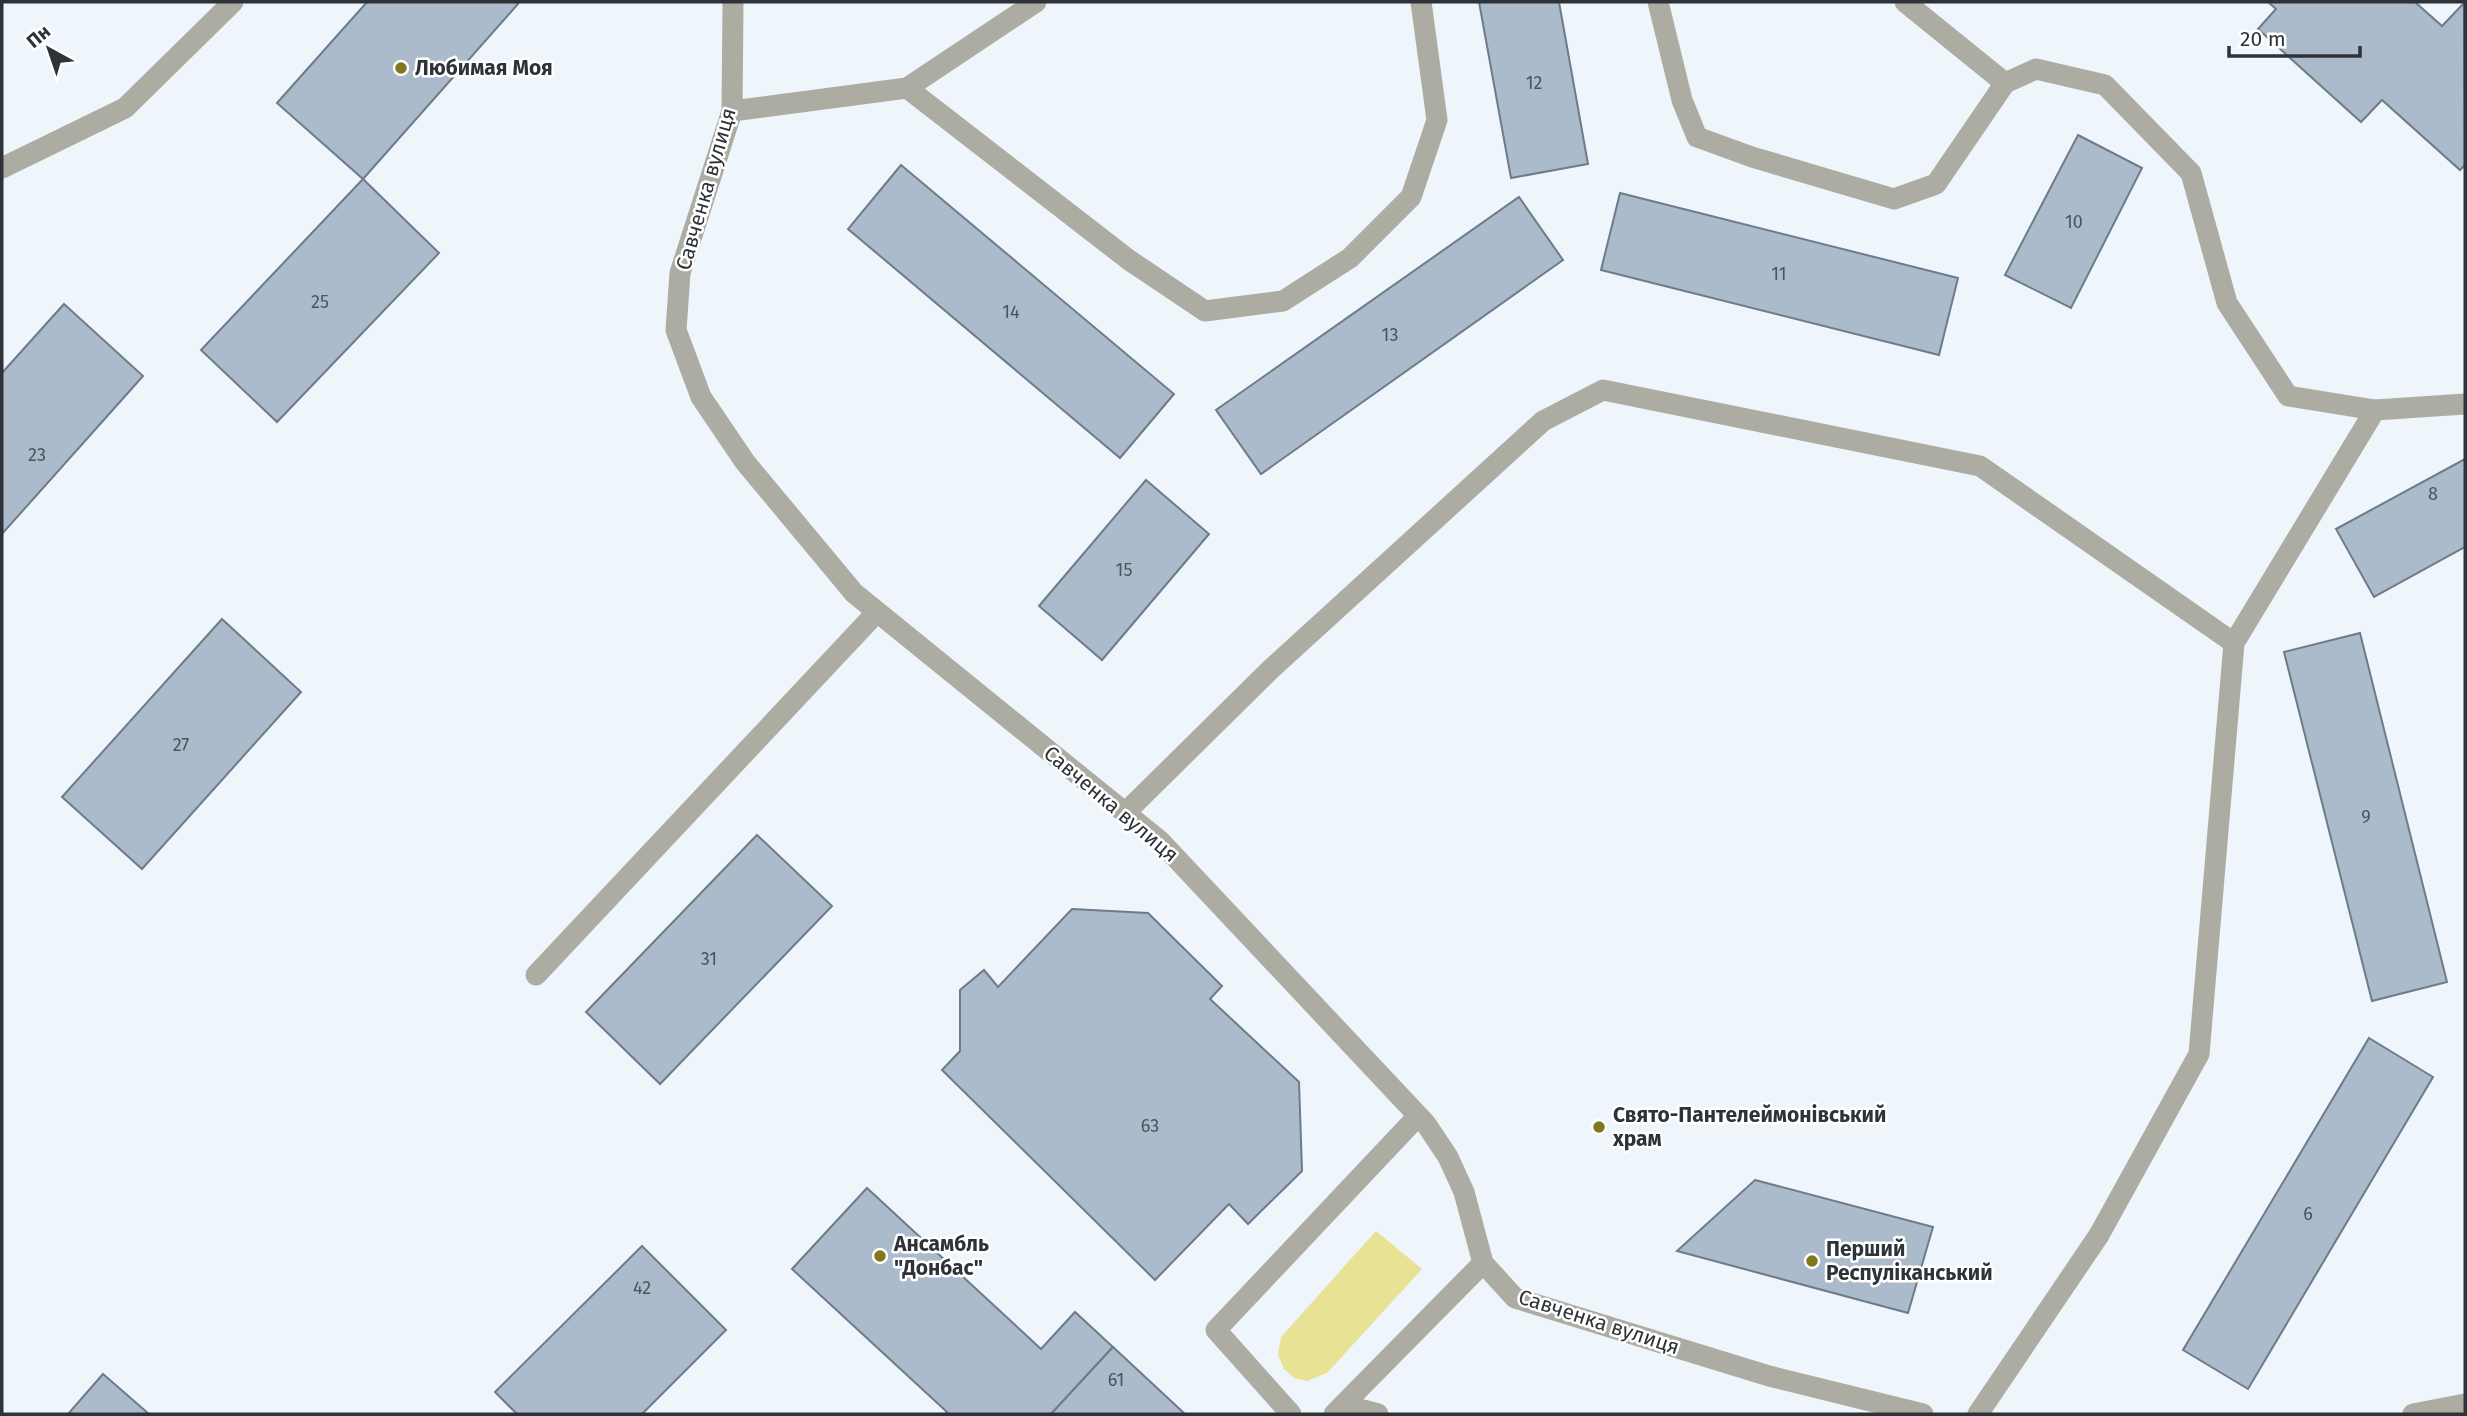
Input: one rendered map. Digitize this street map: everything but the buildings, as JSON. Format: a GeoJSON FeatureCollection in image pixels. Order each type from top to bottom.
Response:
{"type":"FeatureCollection","features":[{"type":"Feature","properties":{"kind":"street"},"geometry":{"type":"LineString","coordinates":[[2,168],[125,108],[233,2]]}},
{"type":"Feature","properties":{"kind":"street","name":"Савченка вулиця"},"geometry":{"type":"LineString","coordinates":[[733,2],[732,111],[680,273],[676,330],[701,397],[745,462],[854,593],[1160,842],[1426,1124],[1448,1157],[1464,1192],[1483,1263],[1515,1298],[1769,1376],[1923,1414]]}},
{"type":"Feature","properties":{"kind":"street"},"geometry":{"type":"LineString","coordinates":[[732,111],[907,88],[1037,2]]}},
{"type":"Feature","properties":{"kind":"street"},"geometry":{"type":"LineString","coordinates":[[907,88],[1129,260],[1205,311],[1283,301],[1350,258],[1411,197],[1437,120],[1420,2]]}},
{"type":"Feature","properties":{"kind":"street"},"geometry":{"type":"LineString","coordinates":[[1658,2],[1682,100],[1697,137],[1752,158],[1894,199],[1936,184],[2005,83],[2036,69],[2105,85],[2191,173],[2227,303],[2288,396],[2375,410],[2465,404]]}},
{"type":"Feature","properties":{"kind":"street"},"geometry":{"type":"LineString","coordinates":[[1905,2],[2005,83]]}},
{"type":"Feature","properties":{"kind":"street"},"geometry":{"type":"LineString","coordinates":[[1125,813],[1271,669],[1543,421],[1603,390],[1980,466],[2234,643]]}},
{"type":"Feature","properties":{"kind":"street"},"geometry":{"type":"LineString","coordinates":[[1978,1414],[2099,1235],[2199,1054],[2234,643],[2375,410]]}},
{"type":"Feature","properties":{"kind":"street"},"geometry":{"type":"LineString","coordinates":[[536,975],[877,612]]}},
{"type":"Feature","properties":{"kind":"street"},"geometry":{"type":"LineString","coordinates":[[1291,1414],[1216,1330],[1418,1116]]}},
{"type":"Feature","properties":{"kind":"street"},"geometry":{"type":"LineString","coordinates":[[1339,1410],[1483,1263]]}},
{"type":"Feature","properties":{"kind":"street"},"geometry":{"type":"LineString","coordinates":[[2413,1414],[2465,1404]]}},
{"type":"Feature","properties":{"kind":"street"},"geometry":{"type":"LineString","coordinates":[[1339,1410],[1378,1414]]}},
{"type":"Feature","properties":{"kind":"shaded area"},"geometry":{"type":"Polygon","coordinates":[[[1376,1231],[1422,1269],[1327,1373],[1307,1381],[1294,1378],[1284,1369],[1278,1355],[1281,1337],[1376,1231]]]}},
{"type":"Feature","properties":{"kind":"place","name":"Любимая Моя"},"geometry":{"type":"Point","coordinates":[401,68]}},
{"type":"Feature","properties":{"kind":"place","name":"Свято-Пантелеймонівський храм"},"geometry":{"type":"Point","coordinates":[1599,1127]}},
{"type":"Feature","properties":{"kind":"place","name":"Ансамбль \"Донбас\""},"geometry":{"type":"Point","coordinates":[880,1256]}},
{"type":"Feature","properties":{"kind":"place","name":"Перший Респуліканський"},"geometry":{"type":"Point","coordinates":[1812,1261]}}]}
